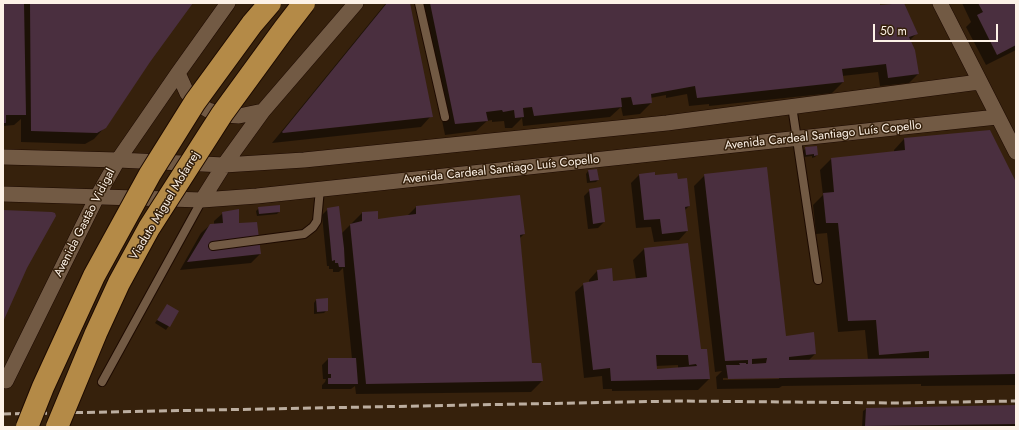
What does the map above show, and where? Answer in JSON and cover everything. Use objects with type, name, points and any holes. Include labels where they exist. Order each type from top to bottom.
[{"type":"highway","points":[[28,427],[43,387],[94,276],[150,174],[195,102],[252,24],[270,3]]},
{"type":"highway","name":"Viaduto Miguel Mofarrej","points":[[57,427],[99,325],[119,283],[149,228],[222,114],[304,3]]},
{"type":"street","name":"Avenida Gastão Vidigal","points":[[6,381],[97,197],[118,160],[228,3]]},
{"type":"street","points":[[202,200],[224,165],[263,111],[356,3]]},
{"type":"street","points":[[940,3],[1016,152]]},
{"type":"street","points":[[178,73],[187,92],[195,102],[208,110],[225,115],[239,116],[263,111]]},
{"type":"street","points":[[3,157],[224,165],[304,160],[667,123],[979,82]]},
{"type":"street","name":"Avenida Cardeal Santiago Luís Copello","points":[[3,194],[202,200],[257,196],[997,117]]},
{"type":"lane","points":[[419,3],[445,117]]},
{"type":"lane","points":[[792,106],[818,280]]},
{"type":"lane","points":[[213,246],[304,234],[313,227],[316,221],[320,189]]},
{"type":"lane","points":[[102,382],[202,200]]},
{"type":"building","points":[[3,3],[24,3],[26,115],[6,115],[6,123],[3,123]]},
{"type":"building","points":[[30,3],[193,3],[150,62],[106,128],[97,133],[31,131]]},
{"type":"building","points":[[387,3],[410,3],[433,117],[283,133],[282,132]]},
{"type":"building","points":[[430,3],[880,3],[880,5],[904,3],[918,34],[909,37],[915,50],[919,74],[888,78],[886,64],[842,69],[844,82],[697,98],[695,86],[651,94],[652,103],[633,105],[631,97],[621,98],[622,107],[534,116],[532,107],[523,108],[524,117],[515,118],[514,110],[503,112],[502,110],[486,112],[488,121],[455,124]]},
{"type":"building","points":[[978,3],[1016,3],[1016,45],[997,55],[977,15],[983,12]]},
{"type":"building","points":[[990,130],[1016,182],[1016,374],[728,379],[726,365],[740,365],[739,363],[748,364],[748,360],[725,361],[704,174],[767,167],[786,336],[814,332],[816,354],[789,357],[789,360],[929,358],[929,351],[879,355],[876,320],[848,321],[838,223],[826,223],[823,193],[834,192],[831,158],[905,150],[904,138]],"holes":[[[767,358],[766,363],[752,364],[752,359]]]},
{"type":"building","points":[[817,146],[818,155],[806,155],[805,147]]},
{"type":"building","points":[[597,169],[599,180],[590,181],[588,170]]},
{"type":"building","points":[[655,172],[655,175],[677,173],[678,179],[687,178],[690,206],[685,207],[688,231],[662,234],[660,219],[644,220],[639,174]]},
{"type":"building","points":[[601,187],[605,222],[593,224],[589,189]]},
{"type":"building","points":[[520,195],[525,234],[520,235],[532,363],[541,363],[543,381],[366,384],[350,224],[362,221],[362,212],[378,211],[378,219],[416,214],[416,206]]},
{"type":"building","points":[[280,205],[280,212],[259,214],[258,207]]},
{"type":"building","points":[[339,206],[345,267],[339,267],[338,263],[335,263],[335,260],[332,261],[327,208]]},
{"type":"building","points":[[239,209],[239,223],[257,222],[261,254],[187,262],[210,224],[223,223],[222,212]]},
{"type":"building","points":[[3,210],[52,212],[55,213],[56,216],[27,268],[3,322]]},
{"type":"building","points":[[688,243],[701,349],[707,349],[710,379],[611,381],[610,368],[593,370],[583,283],[598,280],[597,270],[612,268],[613,281],[647,277],[644,248]],"holes":[[[656,355],[688,355],[689,365],[696,364],[697,366],[657,369]]]},
{"type":"building","points":[[328,298],[328,311],[317,312],[316,299]]},
{"type":"building","points":[[167,304],[179,311],[170,327],[157,320]]},
{"type":"building","points":[[328,358],[356,358],[358,384],[328,384],[328,378],[331,378],[331,374],[328,374]]},
{"type":"building","points":[[1016,405],[1016,424],[865,426],[866,408]]},
{"type":"railway","points":[[3,414],[679,401],[896,403],[1016,401]]}]
